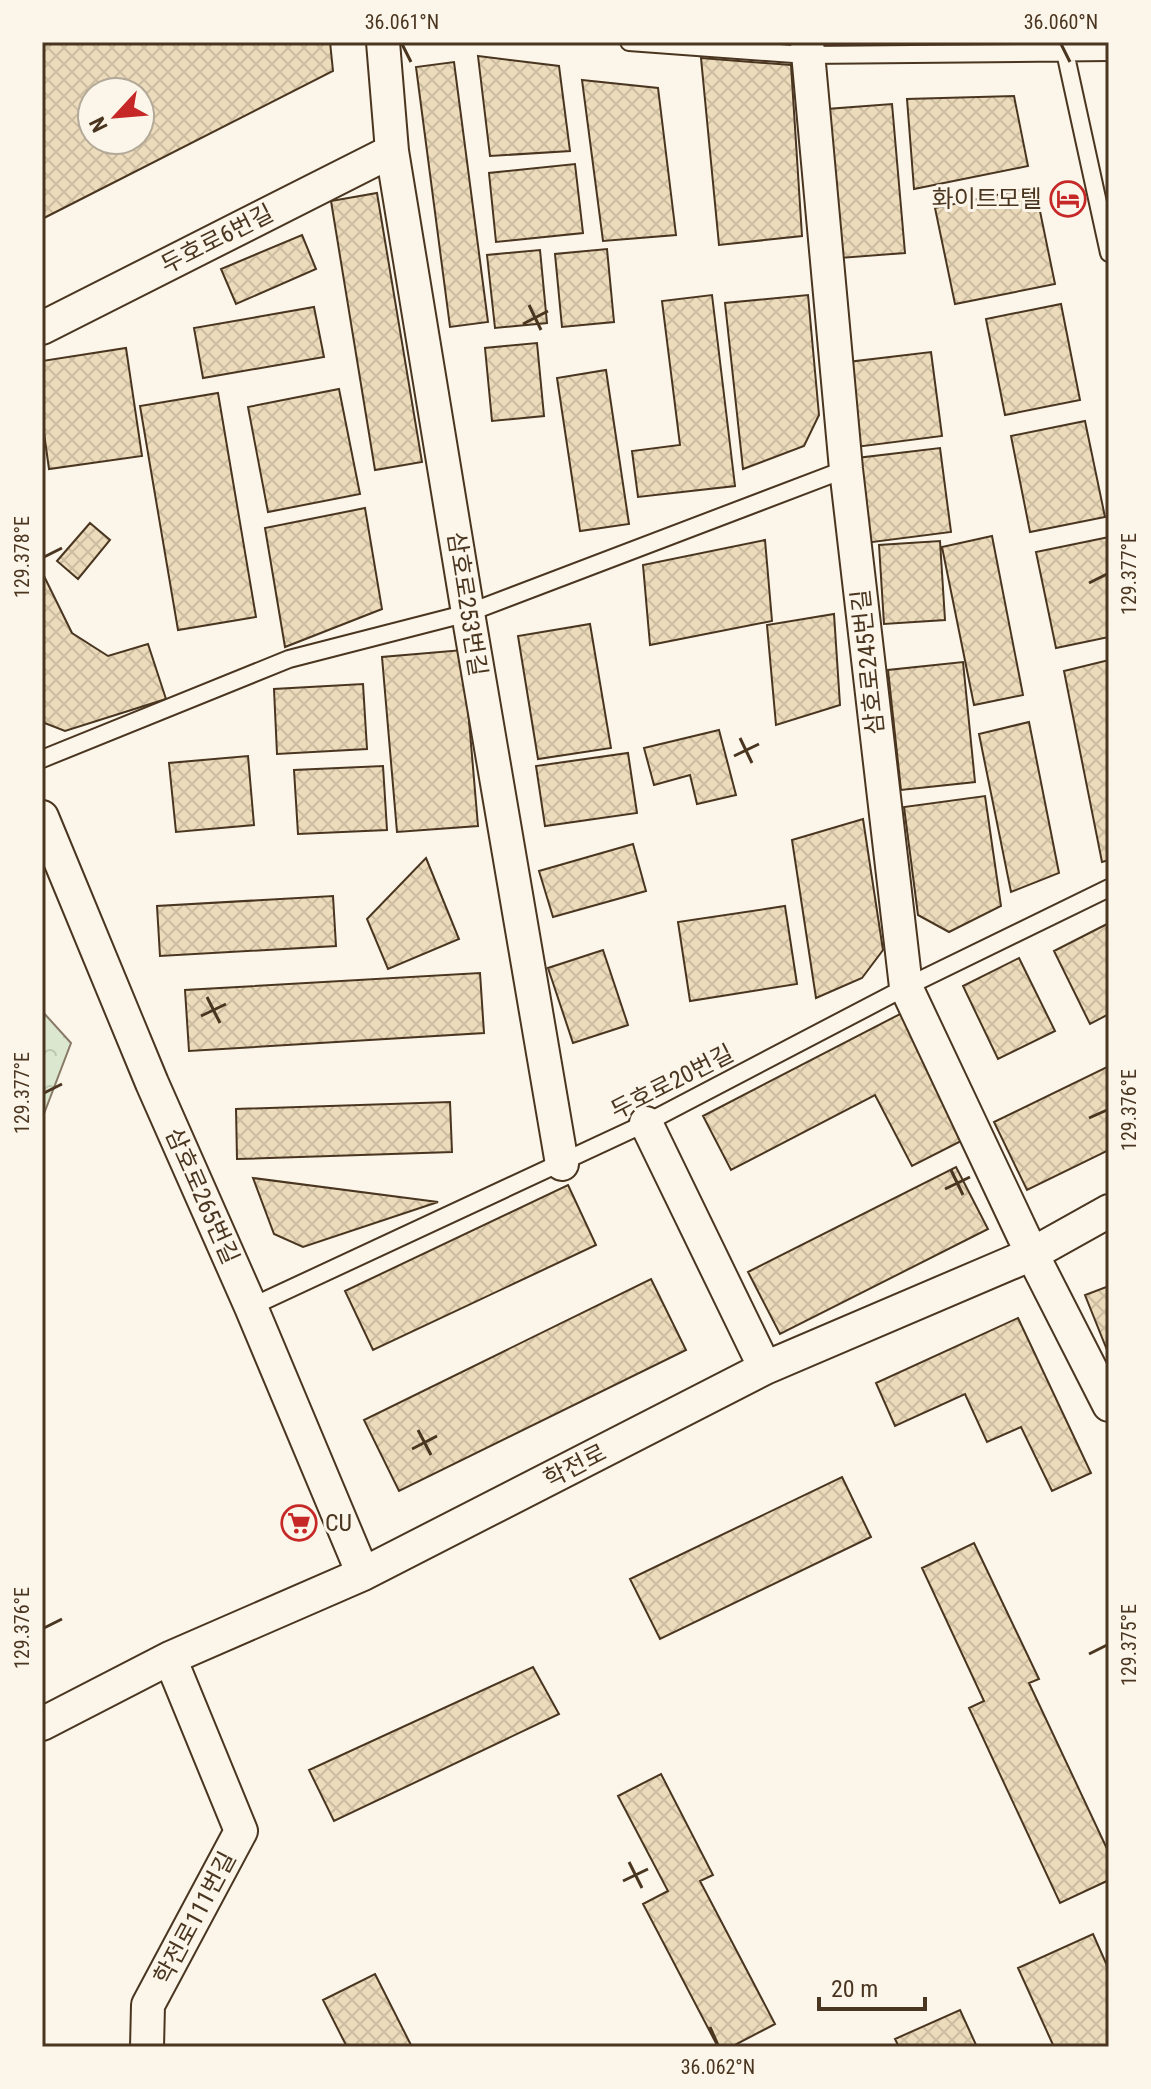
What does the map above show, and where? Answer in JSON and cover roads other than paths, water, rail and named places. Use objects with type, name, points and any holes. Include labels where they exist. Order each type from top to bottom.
[{"type":"street","name":"삼호로253번길","points":[[383,42],[392,151],[562,1164]]},
{"type":"street","name":"삼호로245번길","points":[[807,48],[846,469],[906,987],[1032,1254],[1109,1405]]},
{"type":"street","name":"두호로6번길","points":[[42,328],[392,151]]},
{"type":"street","name":"삼호로265번길","points":[[42,817],[152,1083],[251,1307],[363,1574]]},
{"type":"street","points":[[646,1123],[765,1368]]},
{"type":"street","name":"학전로","points":[[42,1724],[170,1658],[363,1574],[765,1368],[1032,1254],[1109,1211]]},
{"type":"street","name":"학전로111번길","points":[[147,2047],[148,2005],[241,1831],[170,1658]]},
{"type":"lane","points":[[629,42],[1109,52]]},
{"type":"lane","points":[[1065,52],[1109,253]]},
{"type":"lane","points":[[42,759],[289,659],[468,613],[846,469]]},
{"type":"lane","name":"두호로20번길","points":[[251,1307],[646,1123],[906,987],[1109,888]]},
{"type":"place","name":"화이트모텔","points":[[1068,199]]},
{"type":"place","name":"CU","points":[[299,1523]]}]
